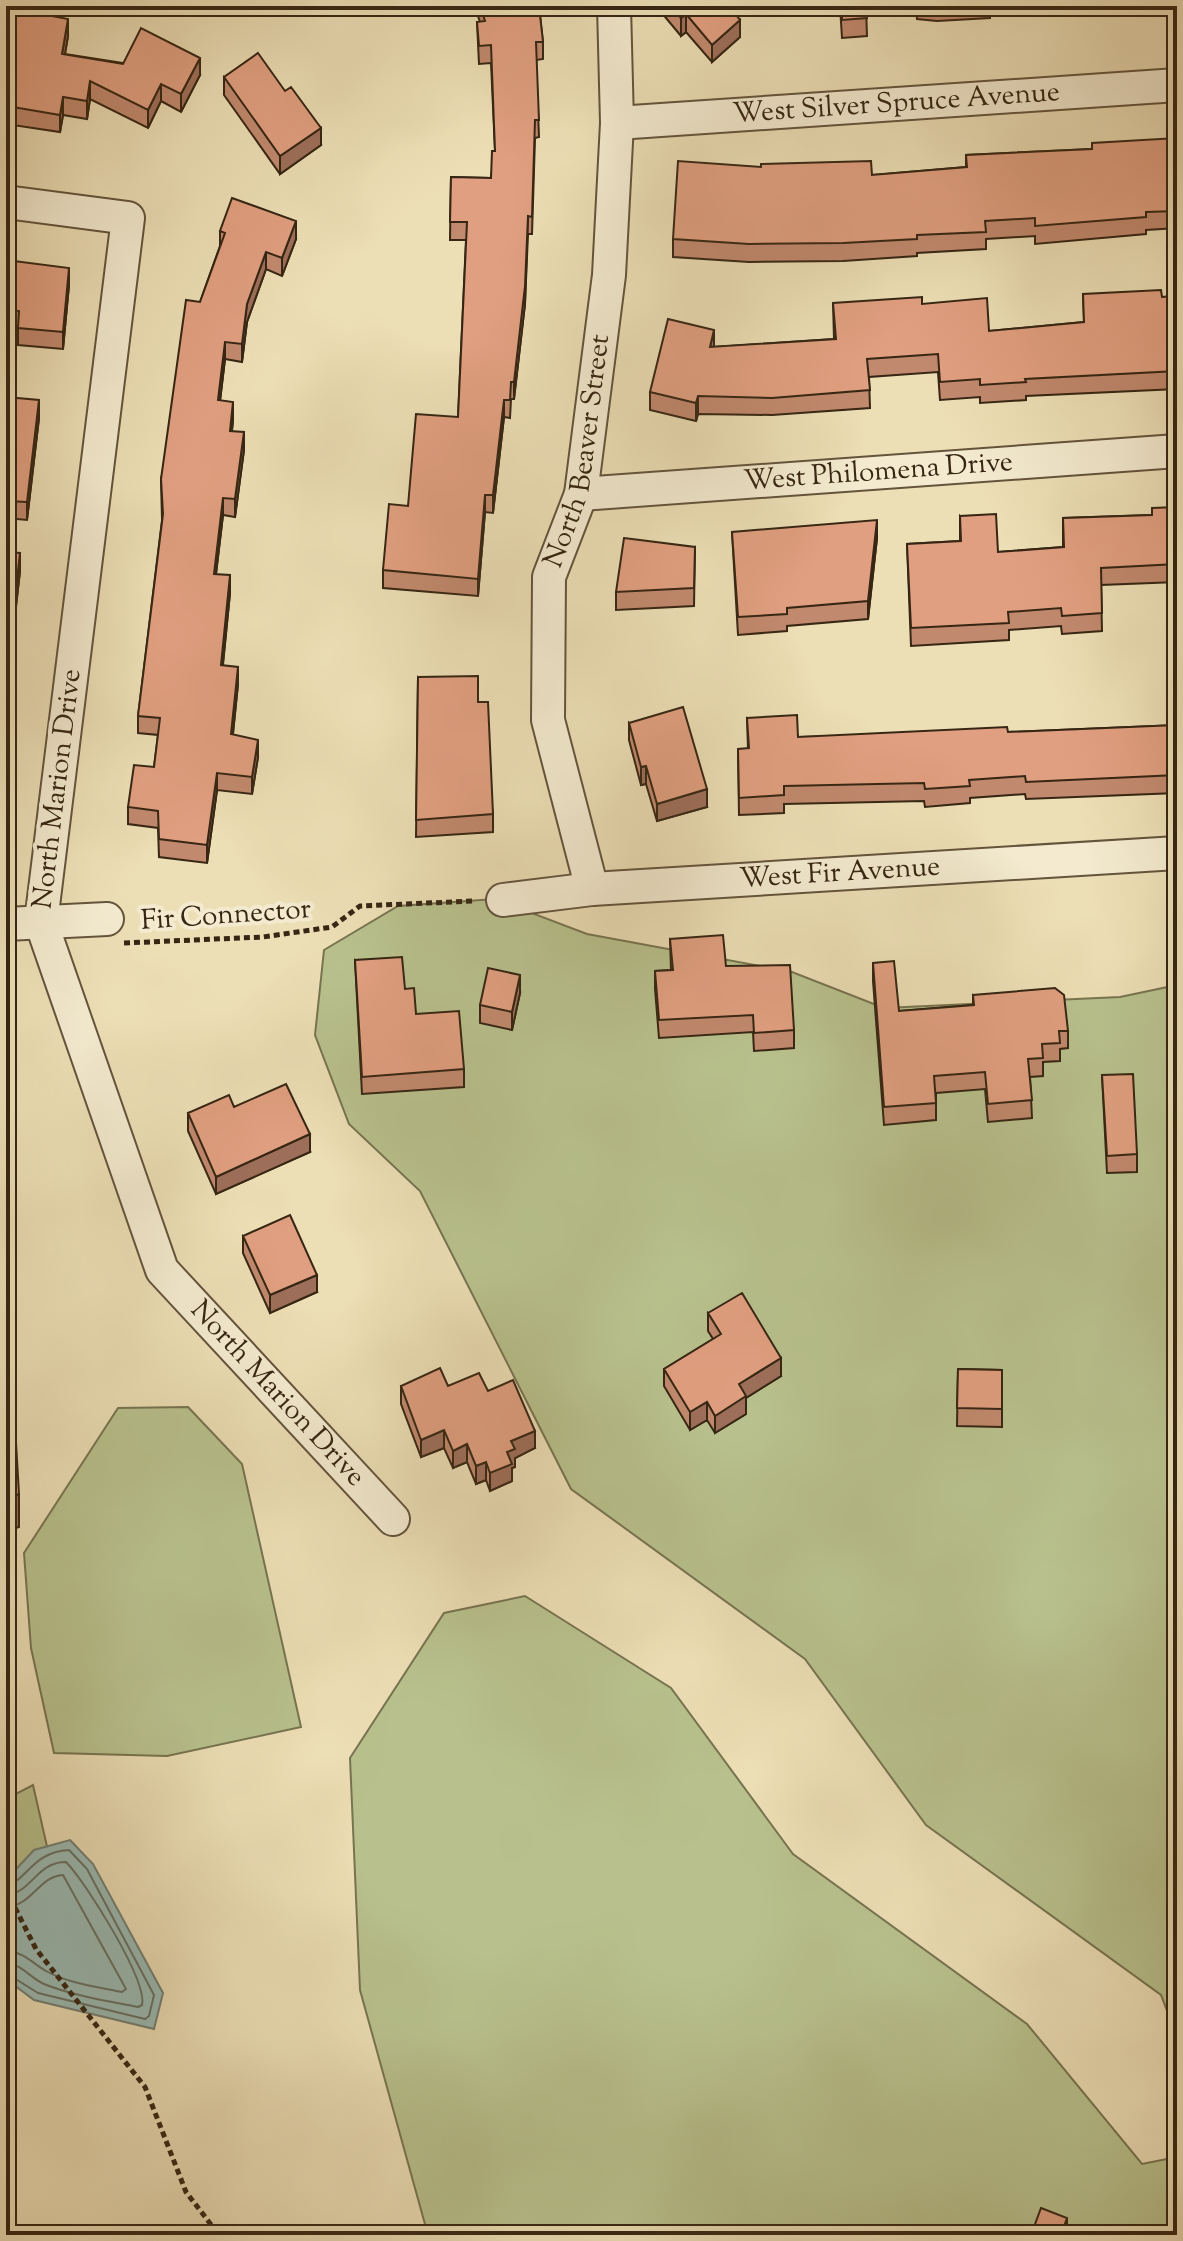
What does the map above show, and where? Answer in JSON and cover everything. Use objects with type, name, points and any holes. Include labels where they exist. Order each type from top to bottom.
[{"type":"street","name":"North Beaver Street","points":[[592,889],[548,720],[549,577],[581,494],[609,275],[617,123],[614,6]]},
{"type":"street","name":"West Silver Spruce Avenue","points":[[617,123],[1177,85]]},
{"type":"street","name":"North Marion Drive","points":[[6,202],[128,218],[41,922],[162,1270],[393,1519]]},
{"type":"street","name":"West Philomena Drive","points":[[581,494],[1177,451]]},
{"type":"street","name":"West Fir Avenue","points":[[503,900],[592,889],[1177,853]]},
{"type":"street","points":[[6,924],[107,919]]},
{"type":"path","name":"Fir Connector","points":[[107,919],[115,944],[263,937],[332,927],[360,906],[503,900]]},
{"type":"path","points":[[6,1890],[36,1949],[145,2087],[160,2134],[186,2192],[219,2235]]},
{"type":"green space","points":[[495,899],[587,934],[792,972],[884,1008],[1120,997],[1177,985],[1177,2037],[1161,1995],[926,1825],[805,1659],[571,1489],[420,1191],[349,1124],[315,1035],[324,950],[398,906]]},
{"type":"green space","points":[[188,1407],[242,1464],[301,1727],[167,1756],[54,1753],[31,1648],[24,1553],[118,1408]]},
{"type":"green space","points":[[525,1596],[671,1688],[793,1854],[1027,2024],[1142,2164],[1177,2157],[1177,2235],[428,2235],[360,1990],[350,1758],[444,1613]]},
{"type":"green space","points":[[33,1785],[63,1917],[6,1915],[6,1799]]},
{"type":"water","points":[[70,1840],[93,1864],[163,1993],[154,2029],[34,2000],[6,1979],[6,1880],[34,1850]]},
{"type":"building","points":[[6,6],[20,6],[20,10],[68,19],[62,54],[123,64],[141,28],[200,58],[181,94],[161,84],[148,110],[90,81],[87,101],[63,97],[60,115],[13,107],[6,110]]},
{"type":"building","points":[[480,6],[539,6],[543,42],[536,42],[539,120],[535,120],[532,217],[528,216],[525,286],[514,382],[511,382],[510,400],[504,400],[493,495],[485,495],[478,579],[383,570],[389,504],[408,506],[416,414],[458,417],[467,222],[450,222],[451,177],[491,178],[492,151],[495,151],[491,45],[479,46],[477,22],[485,21]]},
{"type":"building","points":[[671,6],[729,6],[740,20],[712,45],[686,14],[681,18]]},
{"type":"building","points":[[842,6],[866,6],[867,18],[842,20]]},
{"type":"building","points":[[258,53],[285,91],[291,87],[321,128],[280,156],[224,77]]},
{"type":"building","points":[[1177,138],[1177,211],[1146,212],[1146,217],[1035,226],[1035,218],[985,221],[986,232],[917,235],[917,239],[749,244],[673,239],[678,161],[761,167],[761,164],[871,161],[872,175],[967,167],[966,155],[1092,149],[1092,143]]},
{"type":"building","points":[[232,198],[296,221],[282,258],[266,252],[247,304],[242,344],[225,342],[218,400],[233,402],[230,431],[244,432],[235,499],[223,498],[214,574],[230,575],[221,665],[238,667],[231,734],[258,740],[252,777],[217,773],[207,845],[159,839],[158,811],[128,807],[134,765],[154,767],[160,718],[138,716],[163,514],[161,479],[186,300],[200,302],[225,233],[220,231]]},
{"type":"building","points":[[6,260],[69,268],[63,332],[18,328],[19,311],[6,309]]},
{"type":"building","points":[[1161,290],[1162,297],[1177,296],[1177,371],[1025,379],[1026,382],[980,385],[980,379],[940,382],[938,354],[867,359],[870,390],[772,398],[698,396],[696,403],[650,392],[668,319],[714,330],[710,347],[836,339],[833,303],[922,297],[922,304],[987,298],[989,331],[1084,322],[1083,294]]},
{"type":"building","points":[[6,397],[39,400],[27,502],[6,501]]},
{"type":"building","points":[[1177,507],[1177,564],[1101,568],[1102,613],[1062,616],[1061,608],[1008,612],[1009,623],[911,628],[907,544],[961,541],[960,516],[996,514],[998,552],[1064,547],[1063,518],[1152,515],[1152,508]]},
{"type":"building","points":[[877,520],[868,601],[787,608],[787,614],[738,617],[732,532]]},
{"type":"building","points":[[624,538],[695,547],[694,588],[616,592]]},
{"type":"building","points":[[6,552],[20,553],[13,615],[9,615],[6,679]]},
{"type":"building","points":[[478,676],[478,702],[488,702],[493,814],[416,820],[418,677]]},
{"type":"building","points":[[683,707],[707,789],[657,804],[646,766],[641,767],[629,723]]},
{"type":"building","points":[[797,715],[798,737],[1007,727],[1008,732],[1177,725],[1177,775],[1026,782],[1025,776],[969,780],[970,786],[925,789],[924,783],[784,786],[784,795],[739,798],[738,749],[749,748],[747,718]]},
{"type":"building","points":[[723,935],[726,966],[790,965],[794,1030],[754,1033],[753,1015],[659,1020],[655,971],[673,970],[670,939]]},
{"type":"building","points":[[402,957],[405,989],[414,988],[416,1014],[459,1011],[464,1069],[362,1077],[355,960]]},
{"type":"building","points":[[894,961],[899,1011],[974,1005],[973,995],[1055,988],[1064,995],[1068,1031],[1059,1031],[1060,1043],[1042,1044],[1043,1058],[1028,1059],[1032,1100],[988,1104],[985,1072],[934,1076],[936,1103],[884,1107],[873,963]]},
{"type":"building","points":[[488,968],[520,975],[512,1012],[480,1005]]},
{"type":"building","points":[[1133,1074],[1137,1154],[1107,1156],[1102,1075]]},
{"type":"building","points":[[286,1084],[310,1134],[216,1177],[188,1113],[229,1095],[234,1107]]},
{"type":"building","points":[[290,1215],[317,1275],[270,1295],[243,1236]]},
{"type":"building","points":[[742,1293],[781,1358],[739,1384],[746,1396],[715,1416],[707,1402],[690,1412],[664,1369],[721,1334],[708,1313]]},
{"type":"building","points":[[440,1368],[448,1386],[479,1373],[488,1391],[513,1380],[535,1431],[511,1441],[515,1449],[507,1452],[512,1464],[490,1473],[486,1462],[476,1466],[467,1444],[453,1451],[444,1430],[421,1440],[401,1386]]},
{"type":"building","points":[[958,1369],[1002,1370],[1002,1409],[957,1408]]},
{"type":"building","points":[[15,1425],[19,1494],[6,1498],[6,1426]]},
{"type":"building","points":[[1041,2208],[1067,2218],[1061,2235],[1031,2235]]}]
